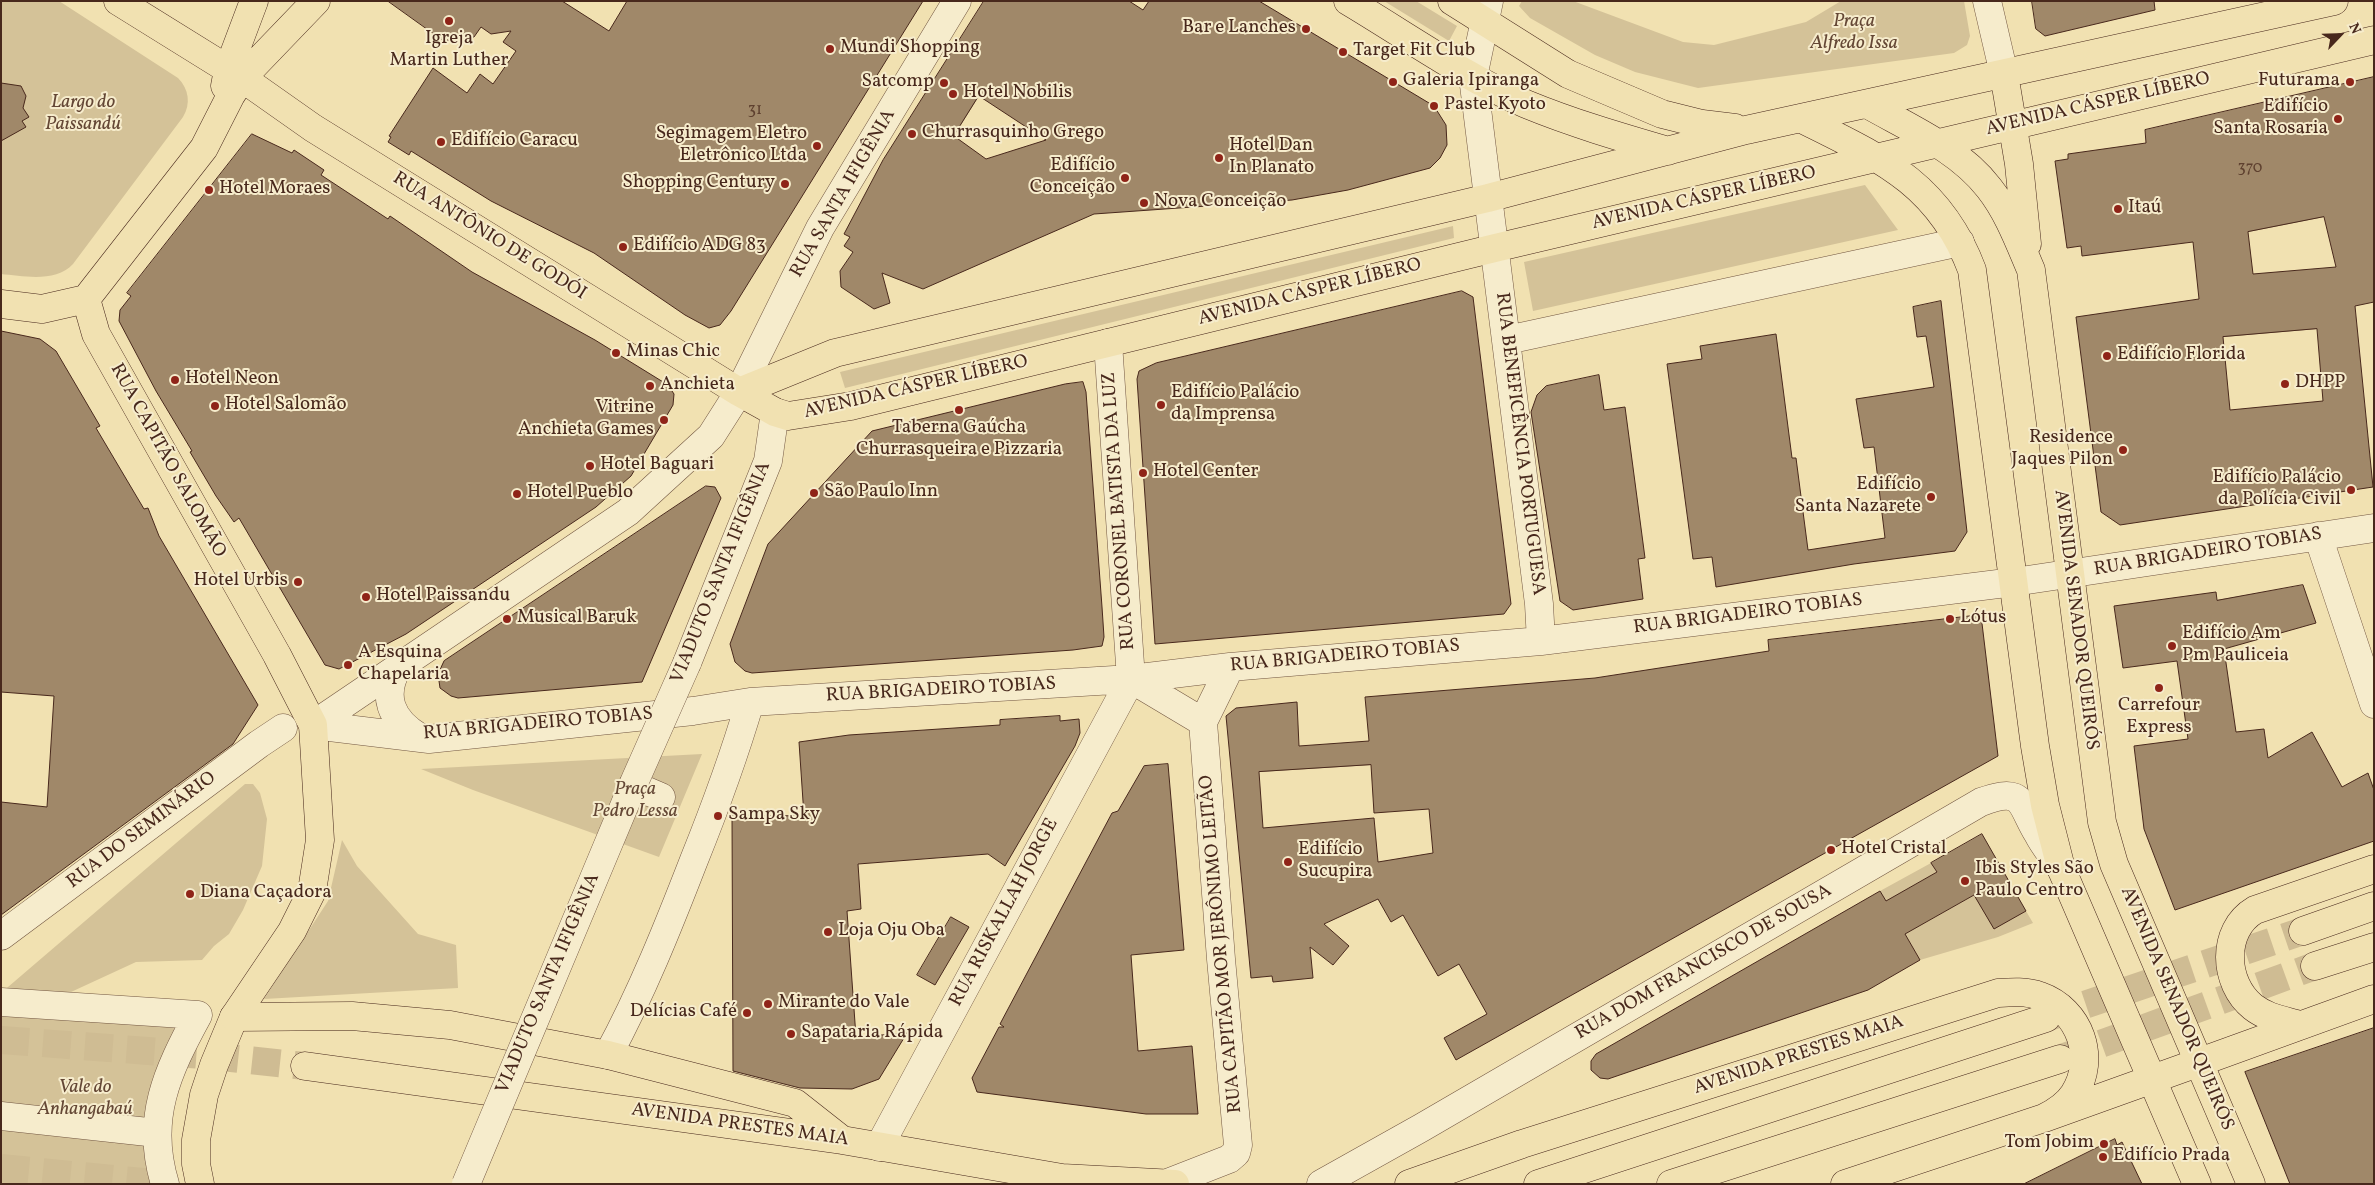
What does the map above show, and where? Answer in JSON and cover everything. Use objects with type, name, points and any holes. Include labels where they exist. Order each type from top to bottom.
[{"type":"main road","points":[[118,1],[235,74]]},
{"type":"main road","points":[[1,304],[42,309],[86,299],[204,148],[223,110],[235,74],[254,1]]},
{"type":"main road","points":[[235,74],[316,1]]},
{"type":"main road","points":[[1348,1],[1473,76],[1526,104],[1620,137],[1669,151]]},
{"type":"main road","points":[[1452,1],[1487,11],[1568,74],[1662,114],[1702,124],[1746,130]]},
{"type":"main road","points":[[739,392],[835,353],[1488,198],[1746,130],[2334,1]]},
{"type":"main road","name":"AVENIDA CÁSPER LÍBERO","points":[[739,392],[775,412],[788,416],[851,406],[1495,248],[2374,40]]},
{"type":"main road","name":"RUA ANTÔNIO DE GODÓI","points":[[235,74],[322,134],[739,392]]},
{"type":"main road","points":[[2004,74],[2013,126],[2031,270]]},
{"type":"main road","name":"AVENIDA SENADOR QUEIRÓS","points":[[1867,104],[1965,162],[1990,188],[2001,205],[2031,270],[2068,575],[2102,822],[2114,864],[2251,1184]]},
{"type":"main road","points":[[1800,118],[1878,157],[1920,188],[1960,242],[1972,270],[2035,746],[2045,804],[2061,868],[2197,1184]]},
{"type":"main road","name":"RUA CAPITÃO SALOMÃO","points":[[86,299],[96,334],[277,655],[312,725]]},
{"type":"main road","points":[[200,1184],[196,1164],[196,1140],[204,1095],[214,1066],[234,1017],[292,931],[312,891],[320,840],[312,725]]},
{"type":"main road","points":[[2300,1025],[2268,1016],[2251,1005],[2238,989],[2230,960],[2230,950],[2236,930],[2247,915],[2255,910],[2374,869]]},
{"type":"main road","points":[[2303,931],[2374,906]]},
{"type":"main road","points":[[2315,966],[2374,947]]},
{"type":"main road","name":"AVENIDA PRESTES MAIA","points":[[1410,1184],[1522,1144],[1998,993],[2026,992],[2050,1000],[2069,1015],[2081,1036],[2085,1061],[2079,1085],[2065,1105],[2044,1118]]},
{"type":"main road","name":"AVENIDA PRESTES MAIA","points":[[1844,1184],[2044,1118],[2374,999]]},
{"type":"main road","points":[[234,1017],[352,1016],[401,1020],[450,1026],[608,1055],[795,1103],[842,1140]]},
{"type":"main road","points":[[1538,1184],[2046,1018]]},
{"type":"main road","points":[[1671,1184],[2060,1059]]},
{"type":"main road","name":"AVENIDA PRESTES MAIA","points":[[305,1066],[842,1140],[1062,1178],[1172,1183]]},
{"type":"street","name":"RUA SANTA IFIGÊNIA","points":[[739,392],[820,228],[957,1]]},
{"type":"street","points":[[1987,1],[2004,74]]},
{"type":"street","name":"RUA BENEFICÊNCIA PORTUGUESA","points":[[1487,11],[1473,76],[1540,604],[1541,640]]},
{"type":"street","points":[[1507,340],[1960,242]]},
{"type":"street","name":"RUA CORONEL BATISTA DA LUZ","points":[[1108,343],[1131,679]]},
{"type":"street","points":[[312,725],[628,512],[711,436],[739,392]]},
{"type":"street","name":"VIADUTO SANTA IFIGÊNIA","points":[[466,1184],[633,785],[687,663],[768,461],[775,412]]},
{"type":"street","name":"RUA BRIGADEIRO TOBIAS","points":[[312,725],[429,739],[693,711],[750,702],[1131,679],[1230,667],[1541,640],[2068,575],[2374,528]]},
{"type":"street","points":[[2318,536],[2374,704]]},
{"type":"street","points":[[398,667],[388,689],[390,698],[400,722],[418,737]]},
{"type":"street","points":[[1131,679],[1203,722],[1230,667]]},
{"type":"street","name":"RUA RISKALLAH JORGE","points":[[879,1147],[1131,679]]},
{"type":"street","points":[[608,1055],[634,1006],[663,941],[719,796],[750,702]]},
{"type":"street","name":"RUA CAPITÃO MOR JERÔNIMO LEITÃO","points":[[1172,1183],[1230,1159],[1236,1152],[1238,1145],[1221,958],[1203,722]]},
{"type":"street","name":"RUA DO SEMINÁRIO","points":[[1,936],[283,728]]},
{"type":"street","points":[[633,785],[661,797]]},
{"type":"street","name":"RUA DOM FRANCISCO DE SOUSA","points":[[1321,1184],[1421,1128],[1981,802],[1998,795],[2011,795],[2020,800],[2037,834],[2061,868]]},
{"type":"street","points":[[1,1002],[198,1015],[185,1039],[158,1109],[157,1133],[160,1168],[165,1184]]},
{"type":"street","points":[[1,1116],[157,1133]]},
{"type":"green space","name":"Largo do Paissandú","points":[[1,1],[59,1],[178,78],[185,87],[188,97],[186,112],[183,117],[73,264],[58,274],[49,276],[29,277],[1,274]]},
{"type":"green space","points":[[1384,1],[1416,1],[1457,26],[1449,41]]},
{"type":"green space","name":"Praça Alfredo Issa","points":[[1522,1],[1573,1],[1683,42],[1714,45],[1806,22],[1841,1],[1964,1],[1970,36],[1967,45],[1954,53],[1698,88],[1635,72],[1595,55],[1530,18],[1519,6]]},
{"type":"green space","points":[[1865,185],[1898,230],[1533,311],[1524,262]]},
{"type":"green space","points":[[1453,226],[1454,238],[845,388],[840,372]]},
{"type":"green space","name":"Praça Pedro Lessa","points":[[702,754],[659,857],[473,790],[421,769]]},
{"type":"green space","name":"Vale do Anhangabaú","points":[[245,784],[253,784],[260,793],[267,819],[262,866],[243,910],[229,934],[214,946],[202,960],[136,962],[19,1016],[204,1018],[181,1079],[172,1119],[170,1140],[171,1184],[1,1184],[1,993]]},
{"type":"green space","points":[[342,840],[357,866],[418,934],[456,945],[458,988],[264,999],[328,901]]},
{"type":"green space","points":[[1931,863],[1937,872],[1905,890],[1923,924],[1974,895],[2026,911],[2033,923],[1998,937],[1920,960],[1880,891]]},
{"type":"building","points":[[388,1],[562,1],[609,31],[627,1],[923,1],[731,311],[720,325],[709,328],[685,315],[594,253],[491,201],[411,151],[409,155],[388,142],[391,137],[389,136],[433,68],[467,93],[480,74],[493,84],[516,51],[503,42],[511,31],[491,34],[481,27],[474,37],[444,41]]},
{"type":"building","points":[[984,1],[1129,1],[1143,10],[1149,1],[1259,1],[1434,106],[1446,125],[1447,145],[1440,158],[1430,168],[1348,190],[1292,200],[1094,214],[923,289],[882,273],[890,303],[874,309],[841,287],[840,271],[853,252],[844,246],[850,237],[844,234],[883,160]],"holes":[[[979,96],[1046,140],[986,159],[954,136]]]},
{"type":"building","points":[[2032,1],[2154,1],[2155,10],[2045,36],[2036,29]]},
{"type":"building","points":[[2374,77],[2374,302],[2355,306],[2373,487],[2120,525],[2101,512],[2076,317],[2199,299],[2193,242],[2082,256],[2081,246],[2067,248],[2055,161],[2068,159],[2068,154],[2146,143],[2145,130]],"holes":[[[2324,217],[2336,267],[2253,274],[2248,232]],[[2317,329],[2323,401],[2230,410],[2223,337]]]},
{"type":"building","points":[[1,83],[21,86],[26,96],[23,108],[29,117],[22,121],[26,127],[1,141]]},
{"type":"building","points":[[252,134],[292,153],[294,150],[324,170],[321,175],[388,219],[390,216],[472,272],[595,340],[668,385],[674,394],[673,405],[631,476],[596,507],[406,634],[339,669],[325,665],[239,518],[234,522],[216,496],[156,391],[119,321],[120,310],[131,296],[127,293]]},
{"type":"building","points":[[1462,291],[1473,297],[1511,604],[1504,614],[1155,644],[1137,379],[1139,371],[1156,363]]},
{"type":"building","points":[[1941,301],[1967,532],[1955,551],[1854,564],[1716,587],[1712,557],[1693,559],[1667,364],[1702,359],[1700,346],[1776,334],[1792,458],[1796,458],[1808,550],[1885,538],[1874,447],[1864,448],[1856,399],[1934,387],[1926,336],[1917,337],[1913,307]]},
{"type":"building","points":[[1,331],[40,339],[56,351],[100,426],[96,428],[144,509],[148,508],[159,536],[258,705],[233,744],[1,915],[1,802],[47,807],[54,696],[1,692]]},
{"type":"building","points":[[1599,375],[1604,410],[1625,407],[1645,558],[1638,559],[1643,599],[1573,610],[1560,601],[1531,412],[1537,395],[1546,386]]},
{"type":"building","points":[[1083,382],[1086,392],[1102,607],[1104,637],[1102,646],[1073,650],[752,673],[745,671],[735,662],[730,644],[768,544],[872,431],[1065,384]]},
{"type":"building","points":[[706,486],[715,487],[721,498],[642,682],[458,698],[451,696],[440,688],[438,674],[444,661]]},
{"type":"building","points":[[2303,585],[2316,623],[2224,649],[2236,732],[2264,729],[2268,758],[2312,732],[2342,787],[2368,773],[2374,790],[2374,841],[2175,910],[2144,829],[2134,746],[2188,739],[2177,661],[2123,668],[2114,606],[2216,592],[2217,600]]},
{"type":"building","points":[[1981,615],[1998,756],[1456,1060],[1444,1038],[1487,1014],[1459,964],[1438,976],[1403,915],[1391,922],[1378,899],[1324,924],[1349,946],[1333,965],[1310,947],[1313,978],[1273,982],[1272,976],[1251,978],[1226,716],[1236,708],[1297,702],[1299,746],[1369,741],[1365,697],[1595,678],[1769,651],[1768,640]],"holes":[[[1371,765],[1374,813],[1429,809],[1433,853],[1378,862],[1374,818],[1263,828],[1259,772]]]},
{"type":"building","points":[[1060,716],[1060,721],[1079,719],[1080,733],[1075,746],[1005,866],[988,854],[858,864],[861,909],[847,911],[856,1037],[907,1033],[879,1079],[852,1089],[800,1088],[733,1071],[732,815],[804,816],[799,742],[849,735],[1000,725],[1000,720]]},
{"type":"building","points":[[1168,764],[1184,950],[1131,955],[1138,1051],[1192,1046],[1198,1114],[1146,1114],[977,1092],[972,1078],[999,1027],[1004,1027],[1000,1024],[1112,813],[1118,811],[1144,766]]},
{"type":"building","points":[[1982,834],[2026,911],[1994,929],[1974,895],[1905,934],[1920,960],[1868,990],[1608,1079],[1600,1078],[1591,1070],[1591,1061],[1596,1054],[1880,891],[1886,901],[1937,872],[1931,863]]},
{"type":"building","points":[[951,917],[969,927],[935,985],[917,975]]},
{"type":"building","points":[[2374,1028],[2374,1184],[2290,1184],[2245,1072]]},
{"type":"building","name":"Edifício Prada","points":[[2115,1139],[2117,1145],[2122,1142],[2142,1184],[2024,1184]]},
{"type":"tunnel","points":[[2046,1018],[2303,931]]},
{"type":"tunnel","points":[[2062,1058],[2315,966]]},
{"type":"tunnel","points":[[1,1040],[202,1055],[305,1066]]},
{"type":"tunnel","points":[[1,1168],[164,1184]]},
{"type":"place","name":"Igreja Martin Luther","points":[[449,21]]},
{"type":"place","name":"Bar e Lanches","points":[[1306,29]]},
{"type":"place","name":"Mundi Shopping","points":[[830,49]]},
{"type":"place","name":"Target Fit Club","points":[[1343,52]]},
{"type":"place","name":"Galeria Ipiranga","points":[[1393,82]]},
{"type":"place","name":"Futurama","points":[[2350,82]]},
{"type":"place","name":"Satcomp","points":[[944,83]]},
{"type":"place","name":"Hotel Nobilis","points":[[953,94]]},
{"type":"place","name":"Pastel Kyoto","points":[[1434,106]]},
{"type":"place","name":"Edifício Santa Rosaria","points":[[2338,119]]},
{"type":"place","name":"Churrasquinho Grego","points":[[912,134]]},
{"type":"place","name":"Edifício Caracu","points":[[441,142]]},
{"type":"place","name":"Segimagem Eletro Eletrônico Ltda","points":[[817,146]]},
{"type":"place","name":"Hotel Dan In Planato","points":[[1219,158]]},
{"type":"place","name":"Edifício Conceição","points":[[1125,178]]},
{"type":"place","name":"Shopping Century","points":[[785,184]]},
{"type":"place","name":"Hotel Moraes","points":[[209,190]]},
{"type":"place","name":"Nova Conceição","points":[[1144,203]]},
{"type":"place","name":"Itaú","points":[[2118,209]]},
{"type":"place","name":"Edifício ADG 83","points":[[623,247]]},
{"type":"place","name":"Minas Chic","points":[[616,353]]},
{"type":"place","name":"Edifício Florida","points":[[2107,356]]},
{"type":"place","name":"Hotel Neon","points":[[175,380]]},
{"type":"place","name":"DHPP","points":[[2285,384]]},
{"type":"place","name":"Anchieta","points":[[650,386]]},
{"type":"place","name":"Edifício Palácio da Imprensa","points":[[1161,405]]},
{"type":"place","name":"Hotel Salomão","points":[[215,406]]},
{"type":"place","name":"Taberna Gaúcha Churrasqueira e Pizzaria","points":[[959,410]]},
{"type":"place","name":"Vitrine Anchieta Games","points":[[664,420]]},
{"type":"place","name":"Residence Jaques Pilon","points":[[2123,450]]},
{"type":"place","name":"Hotel Baguari","points":[[590,466]]},
{"type":"place","name":"Hotel Center","points":[[1143,473]]},
{"type":"place","name":"Edifício Palácio da Polícia Civil","points":[[2351,490]]},
{"type":"place","name":"São Paulo Inn","points":[[814,493]]},
{"type":"place","name":"Hotel Pueblo","points":[[517,494]]},
{"type":"place","name":"Edifício Santa Nazarete","points":[[1931,497]]},
{"type":"place","name":"Hotel Urbis","points":[[298,582]]},
{"type":"place","name":"Hotel Paissandu","points":[[366,597]]},
{"type":"place","name":"Musical Baruk","points":[[507,619]]},
{"type":"place","name":"Lótus","points":[[1950,619]]},
{"type":"place","name":"Edifício Am Pm Pauliceia","points":[[2172,646]]},
{"type":"place","name":"A Esquina Chapelaria","points":[[348,665]]},
{"type":"place","name":"Carrefour Express","points":[[2159,688]]},
{"type":"place","name":"Sampa Sky","points":[[718,816]]},
{"type":"place","name":"Hotel Cristal","points":[[1831,850]]},
{"type":"place","name":"Edifício Sucupira","points":[[1288,862]]},
{"type":"place","name":"Ibis Styles São Paulo Centro","points":[[1965,881]]},
{"type":"place","name":"Diana Caçadora","points":[[190,894]]},
{"type":"place","name":"Loja Oju Oba","points":[[828,932]]},
{"type":"place","name":"Mirante do Vale","points":[[768,1004]]},
{"type":"place","name":"Delícias Café","points":[[747,1013]]},
{"type":"place","name":"Sapataria Rápida","points":[[791,1034]]},
{"type":"place","name":"Tom Jobim","points":[[2104,1144]]},
{"type":"place","name":"Edifício Prada","points":[[2103,1157]]}]
